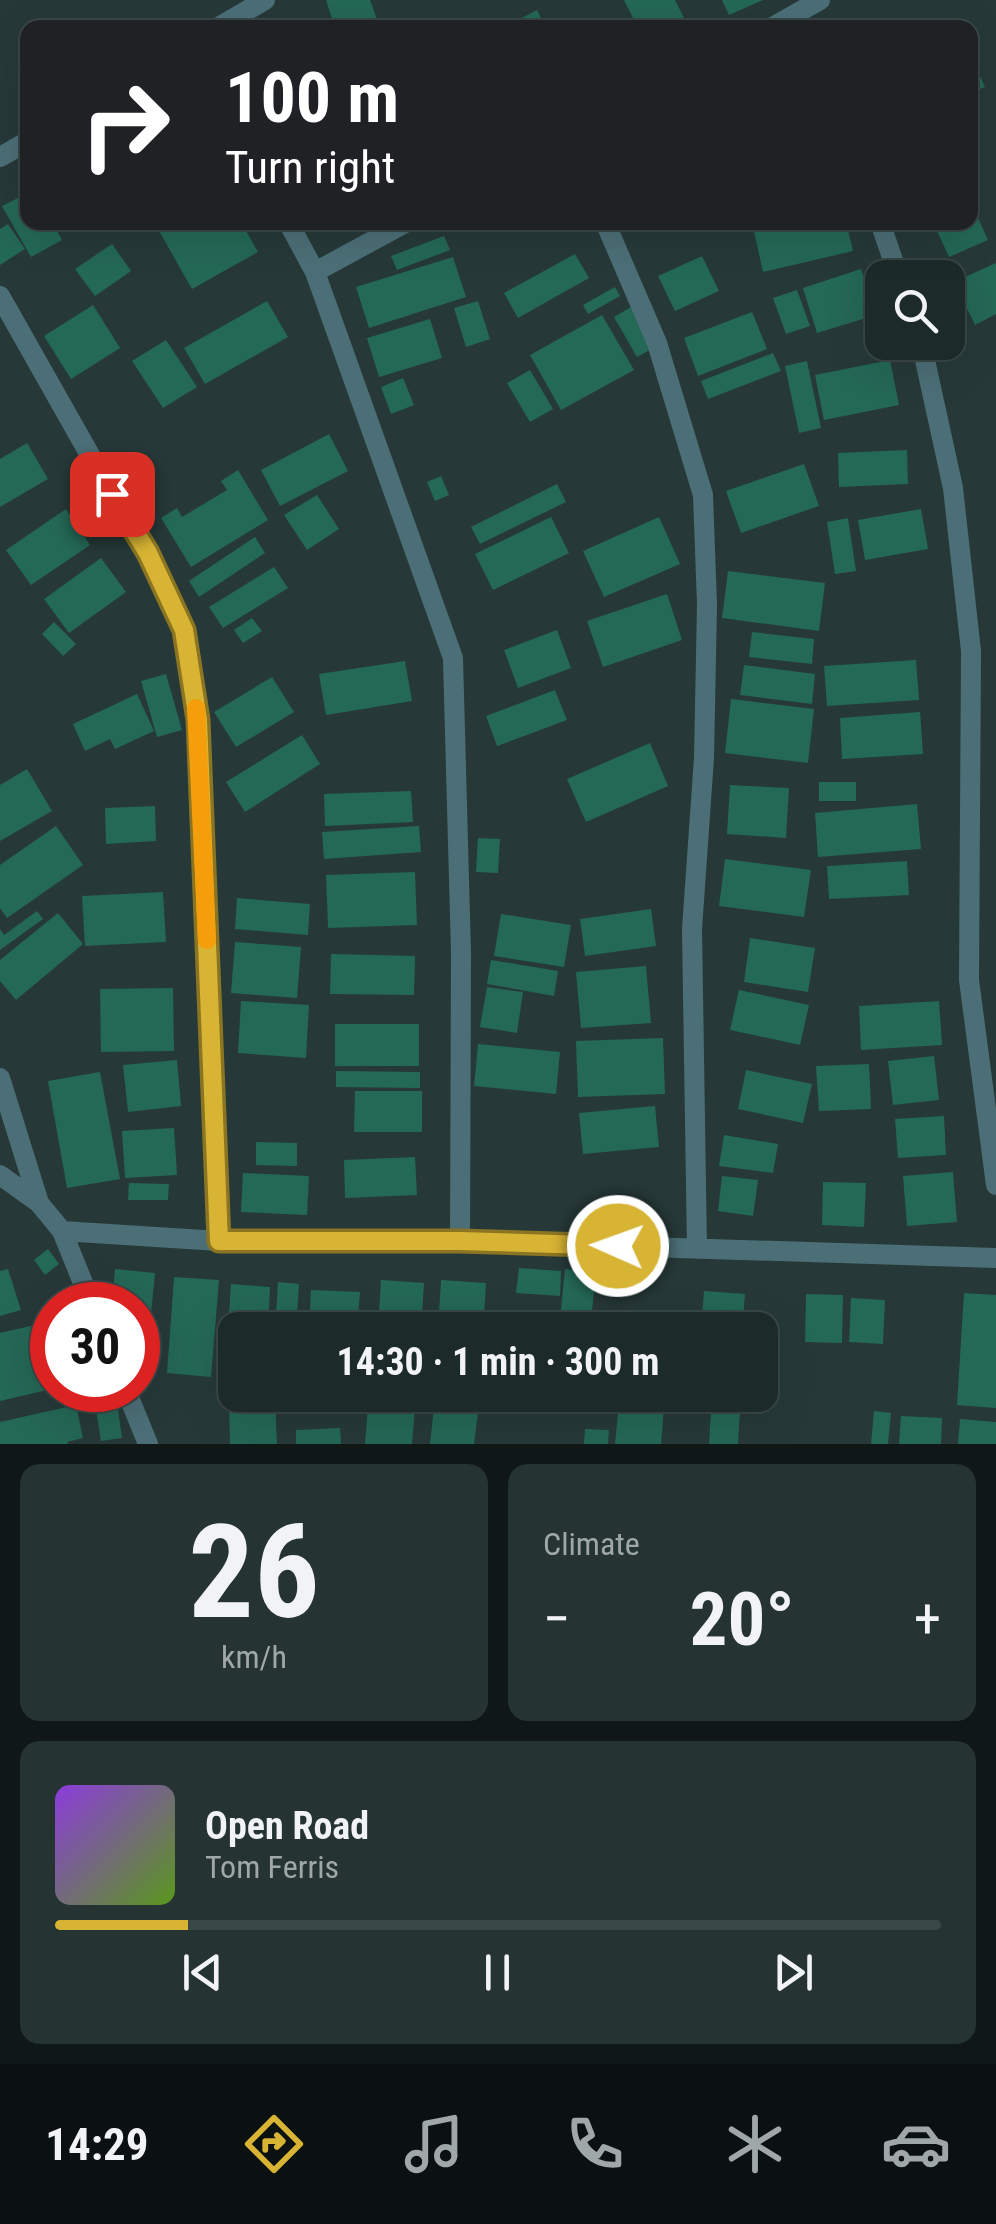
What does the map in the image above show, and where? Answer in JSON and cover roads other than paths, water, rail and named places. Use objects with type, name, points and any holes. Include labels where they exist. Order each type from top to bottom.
[{"type":"street","points":[[231,20],[265,0]]},
{"type":"street","points":[[292,230],[315,272],[454,658],[461,953],[460,1241]]},
{"type":"street","points":[[315,272],[392,230]]},
{"type":"street","points":[[608,230],[657,343],[703,495],[707,604],[704,758],[692,929],[697,1249]]},
{"type":"street","points":[[883,230],[893,260]]},
{"type":"street","points":[[0,296],[148,553],[184,630],[198,720],[219,1241]]},
{"type":"street","points":[[924,360],[953,488],[971,651],[969,980],[996,1185]]},
{"type":"street","points":[[0,1078],[38,1202]]},
{"type":"street","points":[[0,1175],[38,1202],[62,1231],[83,1282]]},
{"type":"street","points":[[62,1231],[219,1241],[460,1241],[996,1258]]},
{"type":"street","points":[[135,1412],[148,1444]]}]
